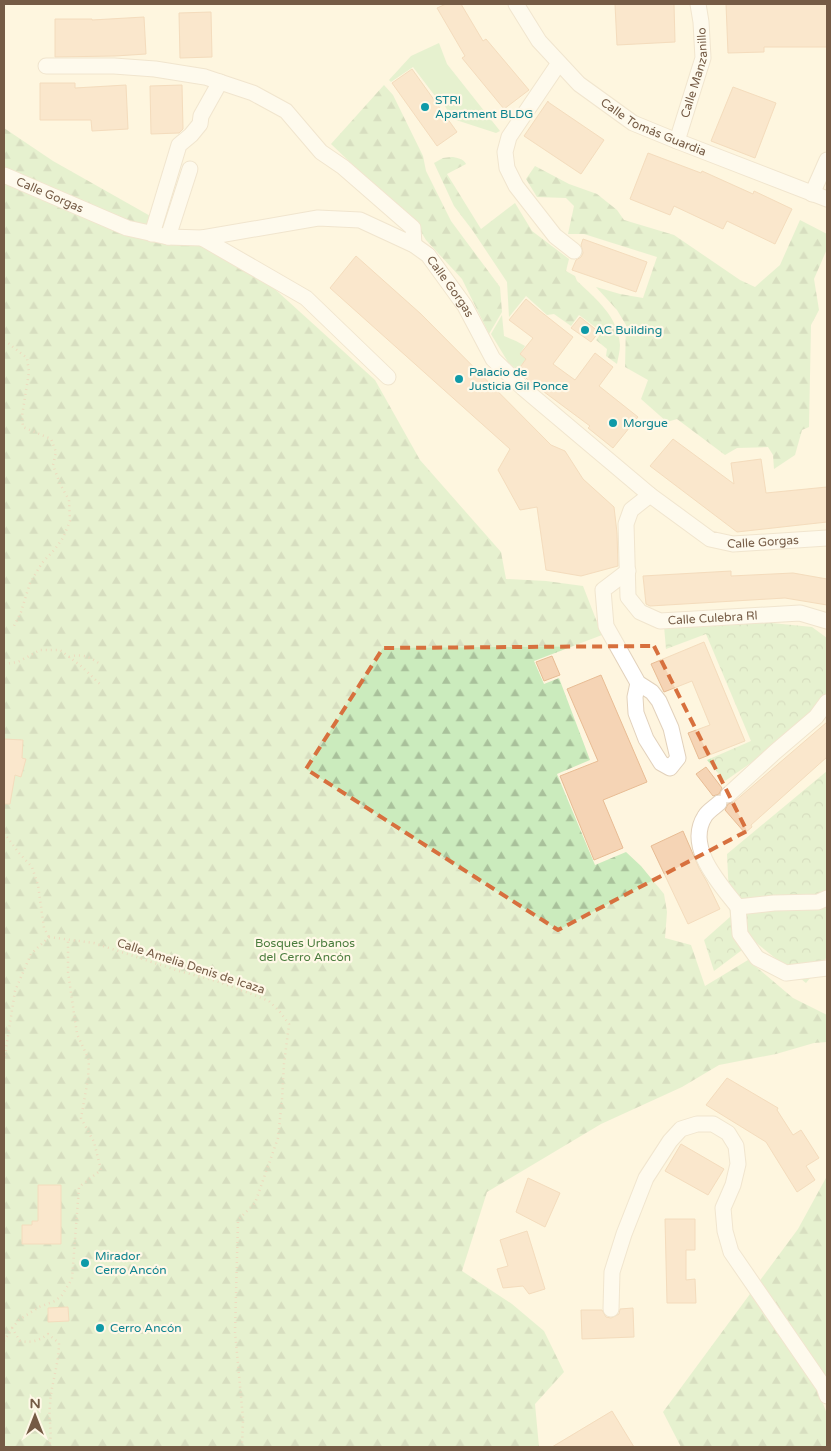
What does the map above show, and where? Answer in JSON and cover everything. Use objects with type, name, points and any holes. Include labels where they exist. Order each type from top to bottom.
[{"type":"street","name":"Calle Tomás Guardia","points":[[516,4],[539,41],[578,84],[633,123],[827,199]]},
{"type":"street","name":"Calle Manzanillo","points":[[677,141],[703,58],[698,4]]},
{"type":"street","points":[[559,64],[510,137],[505,152],[507,168],[516,186],[555,236],[574,251]]},
{"type":"street","points":[[46,66],[114,66],[156,69],[205,77],[253,93],[286,111],[321,152],[343,167],[413,228],[414,244]]},
{"type":"street","points":[[152,234],[180,145],[200,124],[201,116],[220,82]]},
{"type":"street","points":[[812,194],[827,160]]},
{"type":"street","points":[[168,238],[190,169]]},
{"type":"street","name":"Calle Gorgas","points":[[4,175],[127,228],[168,238],[202,238],[318,218],[360,220],[414,244],[428,256],[465,306],[493,358],[523,388],[650,495],[710,539],[733,544],[827,538]]},
{"type":"street","points":[[202,238],[306,298],[388,377]]},
{"type":"street","name":"Calle Culebra Rl","points":[[650,495],[631,510],[626,524],[628,597],[640,612],[660,621],[800,613],[827,621]]},
{"type":"street","points":[[628,571],[604,590],[606,626],[638,683],[652,692],[659,701],[671,728],[678,758],[670,768],[661,763],[646,739],[636,713],[635,697],[638,683]]},
{"type":"street","points":[[827,702],[816,717],[705,816],[698,835],[701,850],[711,873],[738,907],[740,934],[757,958],[786,973],[827,968]]},
{"type":"street","points":[[738,907],[774,903],[818,902],[827,898]]},
{"type":"street","points":[[611,1309],[612,1272],[624,1234],[646,1178],[670,1140],[681,1129],[697,1124],[713,1124],[728,1133],[736,1146],[738,1164],[733,1185],[723,1208],[725,1231],[731,1252],[824,1387],[827,1396]]},
{"type":"path","points":[[4,341],[27,358],[30,372],[22,416],[23,427],[51,439],[56,452],[53,464],[60,484],[69,500],[70,507],[70,521],[63,538],[42,562],[30,582],[21,612],[13,628]]},
{"type":"path","points":[[4,664],[18,662],[40,650],[60,650],[101,685]]},
{"type":"path","points":[[69,657],[80,655],[93,659],[101,665]]},
{"type":"path","points":[[4,832],[32,867],[38,885],[44,928],[49,937],[31,954],[15,991],[4,1061]]},
{"type":"path","name":"Calle Amelia Denis de Icaza","points":[[49,937],[94,943],[216,981],[269,1001],[289,1024],[278,1138],[255,1203],[238,1220],[235,1332],[243,1418],[242,1447]]},
{"type":"path","points":[[4,1341],[19,1320],[39,1307],[55,1301],[72,1279],[79,1187],[101,1170],[94,1142],[81,1118],[88,1079],[89,1060],[77,1034],[68,972],[68,939]]},
{"type":"path","points":[[12,1328],[20,1341],[40,1340],[48,1334],[59,1343],[59,1355],[53,1378],[49,1407],[52,1437],[49,1447]]},
{"type":"highlighted area","points":[[654,646],[747,831],[558,930],[306,769],[383,648]]},
{"type":"green space","points":[[439,43],[447,64],[500,131],[496,133],[453,119],[438,95],[435,96],[413,67],[391,82],[389,80],[411,56]]},
{"type":"green space","points":[[384,85],[393,95],[423,156],[426,171],[451,221],[500,287],[502,312],[489,334],[462,279],[426,240],[418,227],[331,144]]},
{"type":"green space","name":"Bosques Urbanos del Cerro Ancón","points":[[4,128],[53,161],[267,282],[375,380],[420,460],[501,552],[506,579],[546,581],[583,586],[602,635],[534,661],[544,684],[559,678],[590,760],[557,774],[595,865],[626,852],[641,866],[664,894],[667,912],[665,938],[691,945],[705,986],[748,960],[793,998],[827,1015],[827,1042],[814,1043],[776,1054],[719,1065],[682,1087],[601,1124],[487,1192],[462,1271],[512,1304],[544,1331],[564,1372],[535,1404],[539,1447],[4,1447]]},
{"type":"green space","points":[[451,157],[462,160],[466,164],[447,174],[481,229],[515,203],[532,231],[569,259],[566,271],[575,276],[577,281],[605,309],[615,325],[620,345],[617,364],[606,356],[607,349],[596,340],[602,332],[579,315],[571,326],[554,314],[547,315],[526,296],[509,317],[507,282],[454,206],[434,163],[443,158]]},
{"type":"green space","points":[[535,166],[569,184],[597,194],[617,210],[624,220],[674,235],[740,280],[755,287],[780,265],[800,220],[827,234],[827,249],[814,279],[819,310],[811,325],[809,427],[802,430],[795,455],[774,469],[773,455],[768,447],[737,448],[725,455],[677,419],[667,422],[641,399],[648,380],[625,367],[626,325],[617,310],[596,287],[643,298],[657,257],[584,234],[568,234],[574,206],[566,198],[537,197],[526,179]]},
{"type":"green space","points":[[502,315],[504,336],[525,346],[520,354],[526,359],[517,370],[508,362],[491,334]]},
{"type":"green space","points":[[761,622],[812,627],[827,638],[827,693],[823,701],[791,735],[725,781],[707,760],[751,741],[706,634],[666,649],[664,626]]},
{"type":"green space","points":[[827,771],[827,957],[806,983],[754,941],[714,971],[704,940],[730,917],[727,854]]},
{"type":"green space","points":[[827,1176],[827,1382],[817,1388],[827,1414],[827,1447],[681,1447],[663,1412],[798,1229]]},
{"type":"building","points":[[446,4],[461,4],[483,41],[486,39],[529,90],[504,109],[462,58],[465,56],[437,8]]},
{"type":"building","points":[[615,4],[674,4],[675,42],[617,45]]},
{"type":"building","points":[[726,4],[827,4],[827,47],[764,47],[764,52],[728,53]]},
{"type":"building","points":[[211,12],[212,57],[180,58],[179,13]]},
{"type":"building","points":[[144,17],[146,54],[55,57],[55,19],[92,20]]},
{"type":"building","name":"STRI Apartment BLDG","points":[[412,69],[457,132],[437,146],[392,83]]},
{"type":"building","points":[[40,83],[75,83],[75,88],[126,85],[128,129],[92,131],[91,120],[40,120]]},
{"type":"building","points":[[182,85],[183,129],[179,133],[151,134],[150,86]]},
{"type":"building","points":[[733,87],[776,103],[755,158],[711,141]]},
{"type":"building","points":[[548,101],[604,140],[581,174],[524,136]]},
{"type":"building","points":[[648,153],[701,173],[702,171],[753,194],[754,191],[792,209],[775,244],[727,221],[723,229],[674,206],[670,215],[630,199]]},
{"type":"building","points":[[583,239],[647,262],[636,292],[572,270],[576,260],[583,253],[581,245]]},
{"type":"building","name":"Palacio de Justicia Gil Ponce","points":[[356,256],[421,314],[551,445],[565,451],[583,479],[614,507],[618,566],[581,576],[546,570],[537,507],[520,510],[498,470],[510,449],[330,288]]},
{"type":"building","points":[[526,299],[573,337],[553,364],[575,380],[595,353],[613,367],[599,386],[638,417],[613,448],[588,428],[590,426],[528,380],[518,370],[526,359],[520,354],[533,338],[509,320]]},
{"type":"building","name":"AC Building","points":[[580,317],[599,332],[591,342],[571,328]]},
{"type":"building","points":[[673,439],[734,484],[731,463],[761,459],[766,493],[827,487],[827,522],[737,532],[650,466]]},
{"type":"building","points":[[731,571],[731,576],[793,573],[827,579],[827,605],[785,598],[650,606],[646,604],[643,576]]},
{"type":"building","points":[[704,642],[745,741],[699,759],[688,733],[710,725],[692,681],[664,692],[651,664]]},
{"type":"building","points":[[552,656],[560,675],[544,681],[536,662]]},
{"type":"building","points":[[601,675],[647,782],[603,800],[623,848],[594,860],[560,776],[598,761],[567,689]]},
{"type":"building","points":[[827,722],[827,757],[751,825],[752,827],[745,833],[725,810],[728,804],[734,802]]},
{"type":"building","points":[[4,739],[23,740],[22,758],[26,759],[21,777],[15,775],[10,804],[4,804]]},
{"type":"building","points":[[706,767],[722,788],[719,794],[713,796],[696,774]]},
{"type":"building","points":[[683,831],[720,909],[688,924],[651,846]]},
{"type":"building","points":[[727,1078],[778,1108],[777,1110],[793,1135],[801,1130],[819,1158],[806,1166],[815,1180],[797,1192],[766,1142],[706,1105]]},
{"type":"building","points":[[681,1144],[724,1169],[708,1195],[665,1171]]},
{"type":"building","points":[[528,1178],[560,1193],[545,1227],[516,1212]]},
{"type":"building","points":[[38,1185],[61,1185],[61,1244],[22,1244],[22,1225],[32,1225],[32,1221],[38,1221]]},
{"type":"building","points":[[665,1219],[695,1219],[695,1250],[686,1250],[686,1280],[695,1279],[696,1303],[667,1303]]},
{"type":"building","points":[[527,1231],[545,1289],[529,1294],[523,1286],[503,1288],[497,1269],[508,1266],[500,1240]]},
{"type":"building","points":[[68,1307],[69,1321],[48,1322],[48,1308]]},
{"type":"building","points":[[633,1308],[634,1337],[582,1339],[581,1310],[602,1310],[606,1317],[611,1318],[619,1314],[620,1309]]},
{"type":"building","points":[[612,1411],[634,1447],[552,1447]]},
{"type":"place","name":"STRI Apartment BLDG","points":[[425,107]]},
{"type":"place","name":"AC Building","points":[[585,330]]},
{"type":"place","name":"Palacio de Justicia Gil Ponce","points":[[459,379]]},
{"type":"place","name":"Morgue","points":[[613,423]]},
{"type":"place","name":"Mirador Cerro Ancón","points":[[85,1263]]},
{"type":"place","name":"Cerro Ancón","points":[[100,1328]]}]
